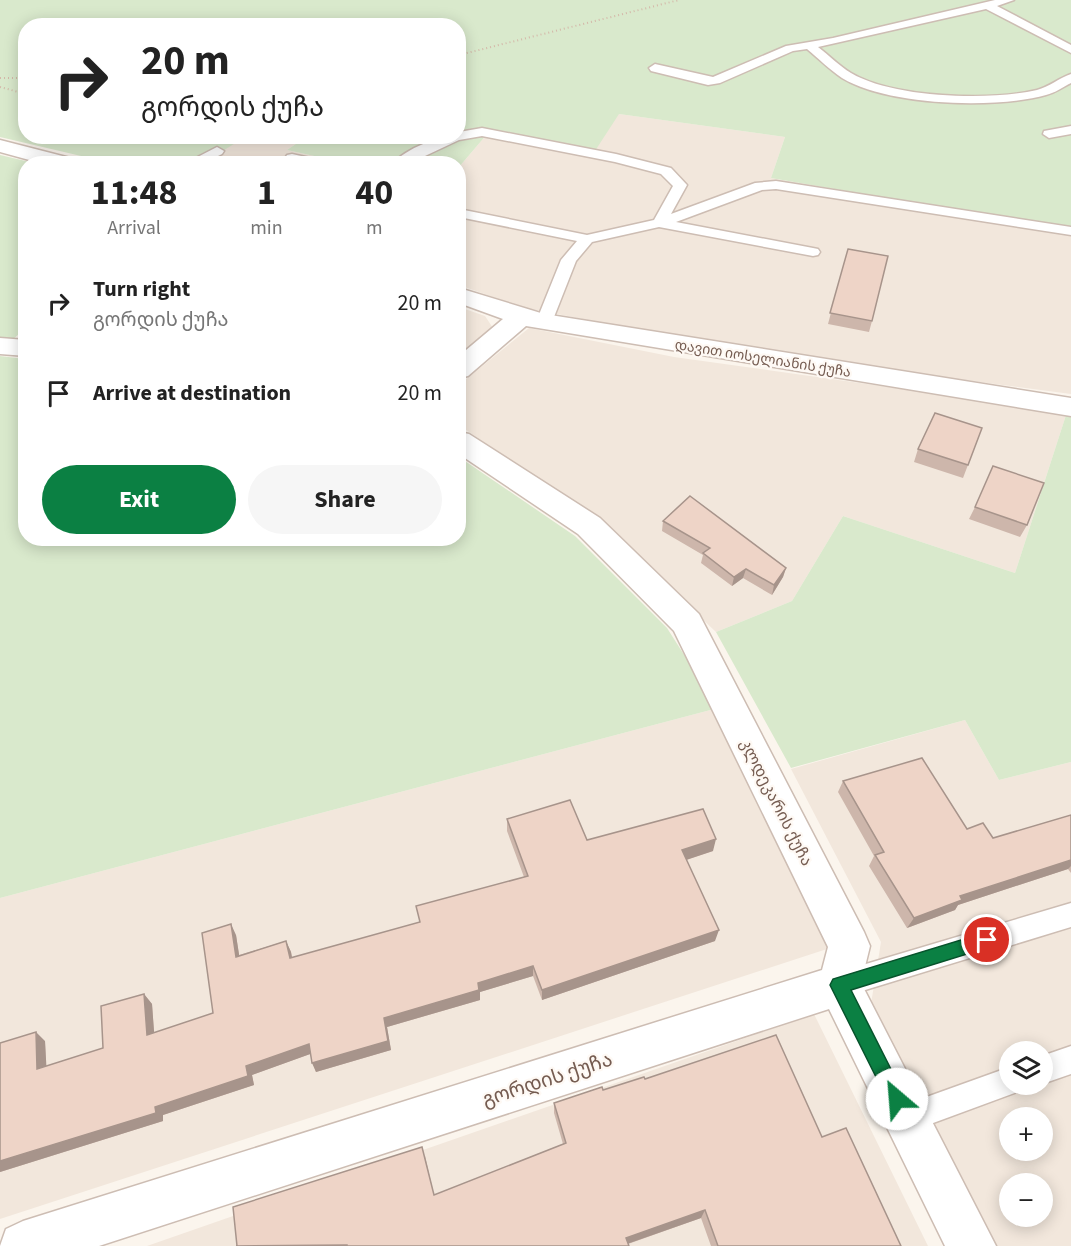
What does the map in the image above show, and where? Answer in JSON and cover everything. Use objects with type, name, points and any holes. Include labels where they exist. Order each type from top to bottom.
[{"type":"street","points":[[0,146],[39,156]]},
{"type":"street","name":"დავით იოსელიანის ქუჩა","points":[[466,297],[532,319],[704,350],[942,384],[1071,407]]},
{"type":"street","points":[[466,365],[532,319]]},
{"type":"street","points":[[0,346],[18,347]]},
{"type":"street","name":"კლდეკარის ქუჩა","points":[[466,446],[589,526],[687,623],[849,946],[839,985]]},
{"type":"street","points":[[839,985],[971,1246]]},
{"type":"street","name":"გორდის ქუჩა","points":[[23,1246],[839,985]]},
{"type":"lane","points":[[655,68],[708,81],[716,80],[790,48],[1009,0]]},
{"type":"lane","points":[[987,5],[1071,50]]},
{"type":"lane","points":[[809,45],[847,76],[877,87],[918,97],[950,99],[1026,96],[1045,92],[1071,78]]},
{"type":"lane","points":[[1049,134],[1071,130]]},
{"type":"lane","points":[[466,135],[482,132],[616,158],[666,171],[680,185],[658,223]]},
{"type":"lane","points":[[410,156],[439,144]]},
{"type":"lane","points":[[206,156],[216,151]]},
{"type":"lane","points":[[466,214],[586,239],[658,223],[760,186],[777,185],[1071,231]]},
{"type":"lane","points":[[658,223],[813,252]]},
{"type":"lane","points":[[532,319],[568,260],[586,239]]},
{"type":"lane","name":"გორდის ქუჩა","points":[[839,985],[1071,915]]},
{"type":"lane","points":[[1053,1066],[1071,1060]]},
{"type":"lane","points":[[906,1118],[999,1085]]},
{"type":"path","points":[[466,53],[679,0]]},
{"type":"path","points":[[0,78],[18,78]]},
{"type":"path","points":[[0,87],[18,92]]},
{"type":"shaded area","points":[[619,114],[785,137],[771,178],[1071,230],[1071,394],[758,353],[521,307],[466,287],[466,159],[488,133]]},
{"type":"shaded area","points":[[233,144],[296,144],[287,150],[314,156],[214,156]]},
{"type":"shaded area","points":[[466,309],[485,316],[495,331],[466,356]]},
{"type":"shaded area","points":[[529,328],[674,357],[1067,412],[1015,573],[843,516],[792,601],[716,632],[600,522],[466,430],[466,379]]},
{"type":"shaded area","points":[[718,708],[830,948],[0,1219],[0,898]]},
{"type":"shaded area","points":[[965,720],[999,780],[1071,762],[1071,1246],[992,1246],[870,1010],[881,942],[791,769]]},
{"type":"shaded area","points":[[814,1014],[928,1246],[147,1246]]},
{"type":"green space","points":[[0,0],[1071,0],[1071,230],[771,178],[785,137],[619,114],[593,154],[488,133],[466,159],[466,156],[314,156],[287,150],[296,144],[466,144],[466,18],[18,18],[18,141],[0,137]]},
{"type":"green space","points":[[30,144],[234,144],[215,156],[81,156]]},
{"type":"green space","points":[[0,155],[18,159],[18,335],[0,350]]},
{"type":"green space","points":[[0,356],[18,358],[18,546],[466,546],[466,462],[575,536],[667,628],[718,708],[0,898]]},
{"type":"green space","points":[[1067,412],[1071,413],[1071,762],[999,780],[965,720],[791,768],[716,632],[792,601],[843,516],[1015,573]]},
{"type":"building","points":[[848,249],[888,256],[872,321],[830,313]]},
{"type":"building","points":[[935,413],[982,428],[968,465],[918,449]]},
{"type":"building","points":[[993,466],[1044,483],[1027,525],[975,507]]},
{"type":"building","points":[[690,496],[786,568],[774,585],[746,569],[734,577],[703,553],[710,548],[663,521]]},
{"type":"building","points":[[922,758],[967,829],[983,823],[993,838],[1071,815],[1071,860],[960,896],[962,900],[914,918],[875,855],[884,852],[843,781]]},
{"type":"building","points":[[570,800],[587,840],[703,809],[716,839],[682,850],[719,930],[542,990],[533,966],[478,983],[479,990],[384,1018],[388,1041],[312,1063],[309,1044],[246,1066],[248,1076],[155,1107],[156,1113],[0,1161],[0,1043],[36,1032],[37,1069],[103,1048],[101,1006],[144,994],[147,1035],[213,1013],[202,933],[231,924],[236,957],[286,941],[290,958],[420,922],[416,906],[528,876],[507,819]]},
{"type":"building","points":[[776,1035],[822,1137],[846,1128],[901,1246],[718,1246],[705,1210],[626,1238],[629,1246],[237,1246],[233,1207],[422,1147],[434,1195],[566,1143],[554,1103],[602,1087],[603,1090],[644,1077],[645,1079]]},
{"type":"route","points":[[897,1099],[839,985],[987,940]]}]
